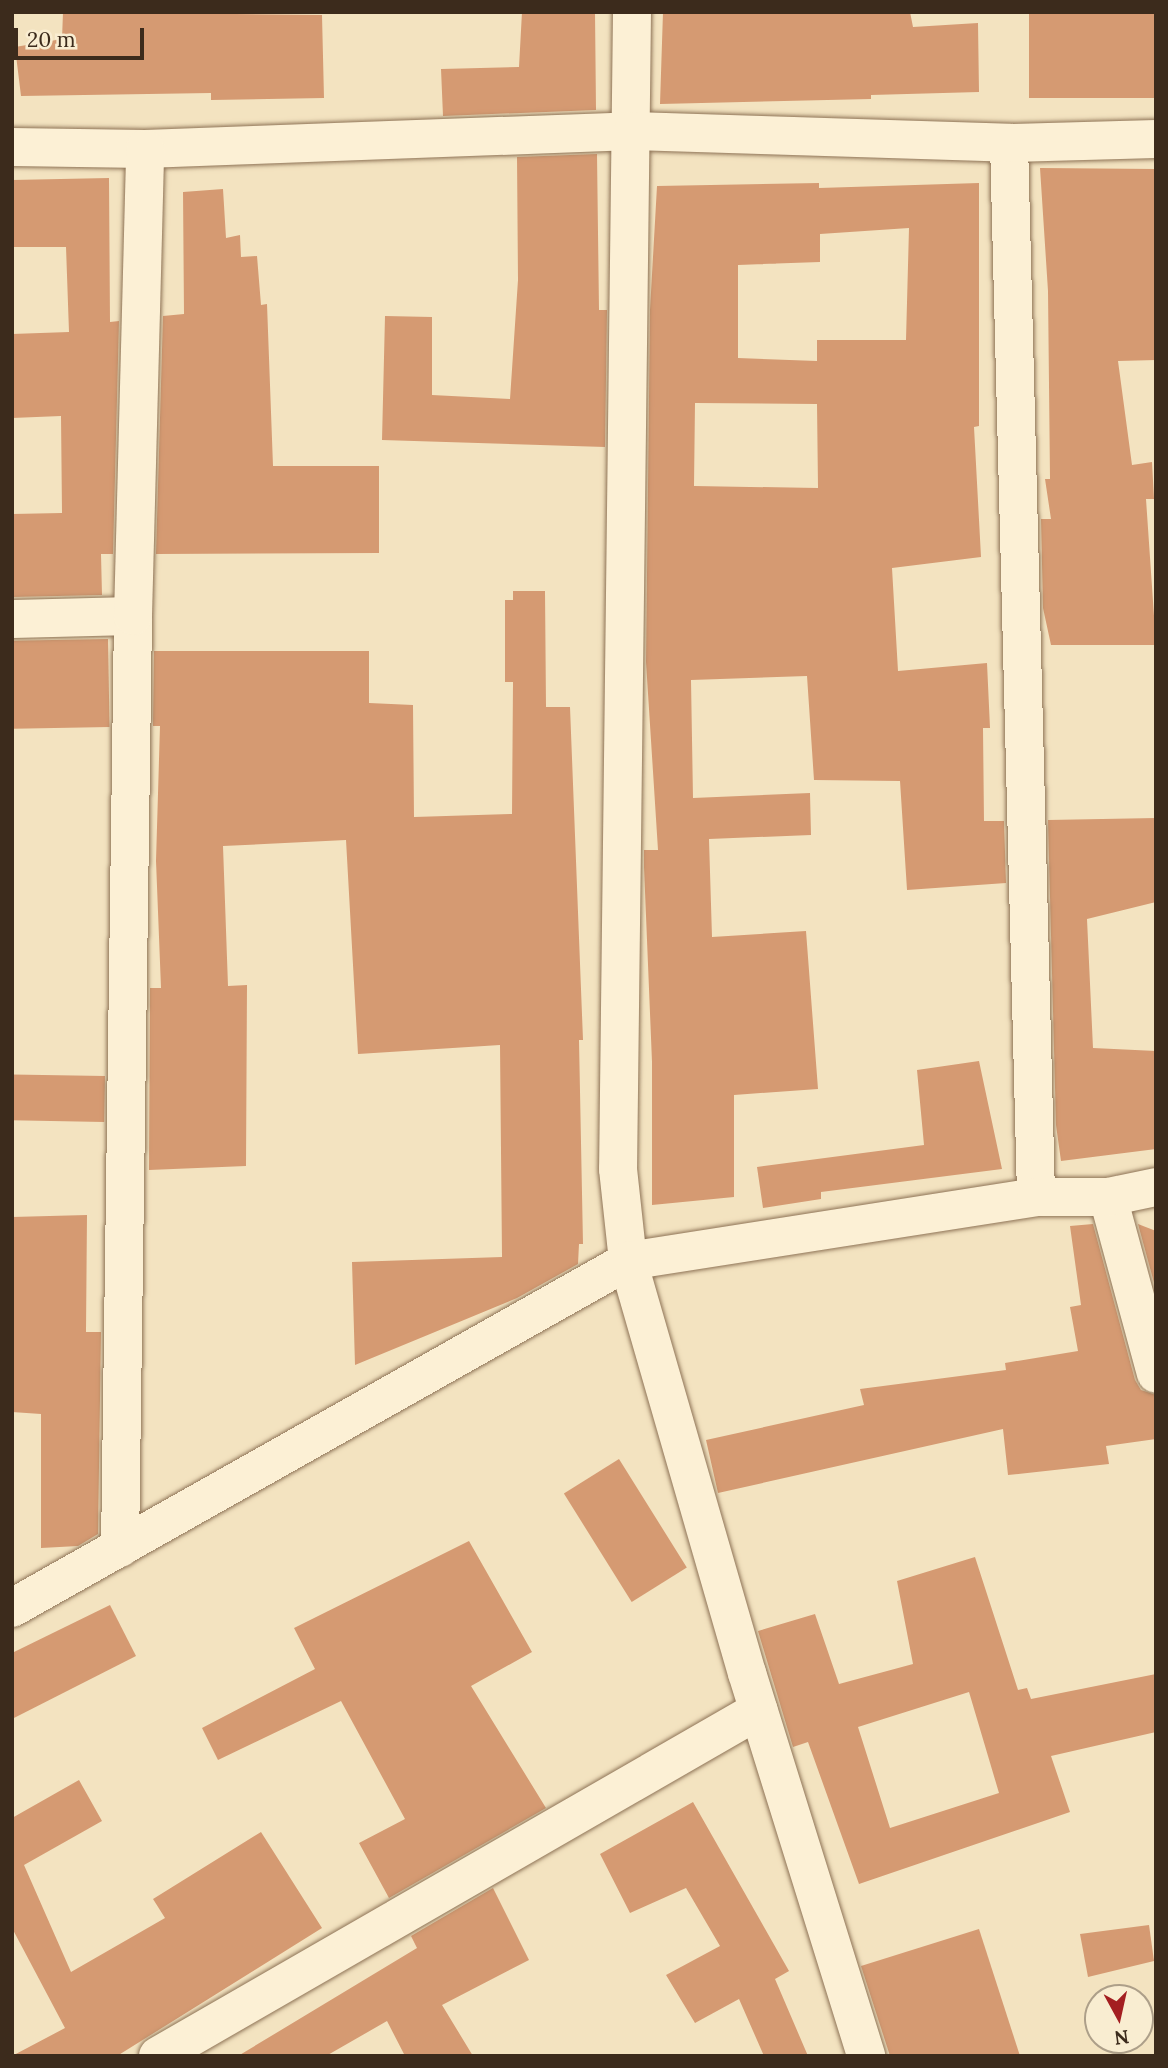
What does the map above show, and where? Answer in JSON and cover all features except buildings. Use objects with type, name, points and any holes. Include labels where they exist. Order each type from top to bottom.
[{"type":"street","points":[[632,12],[634,131],[618,1169],[628,1261],[759,1710],[866,2056]]},
{"type":"street","points":[[12,147],[145,149],[634,131],[1009,143],[1156,139]]},
{"type":"street","points":[[1009,143],[1036,1197]]},
{"type":"street","points":[[120,1548],[133,616],[145,149]]},
{"type":"street","points":[[12,619],[133,616]]},
{"type":"street","points":[[12,1608],[628,1261],[1036,1197],[1108,1198],[1156,1187]]},
{"type":"street","points":[[1108,1198],[1156,1374]]},
{"type":"street","points":[[158,2056],[339,1956],[759,1710]]}]
